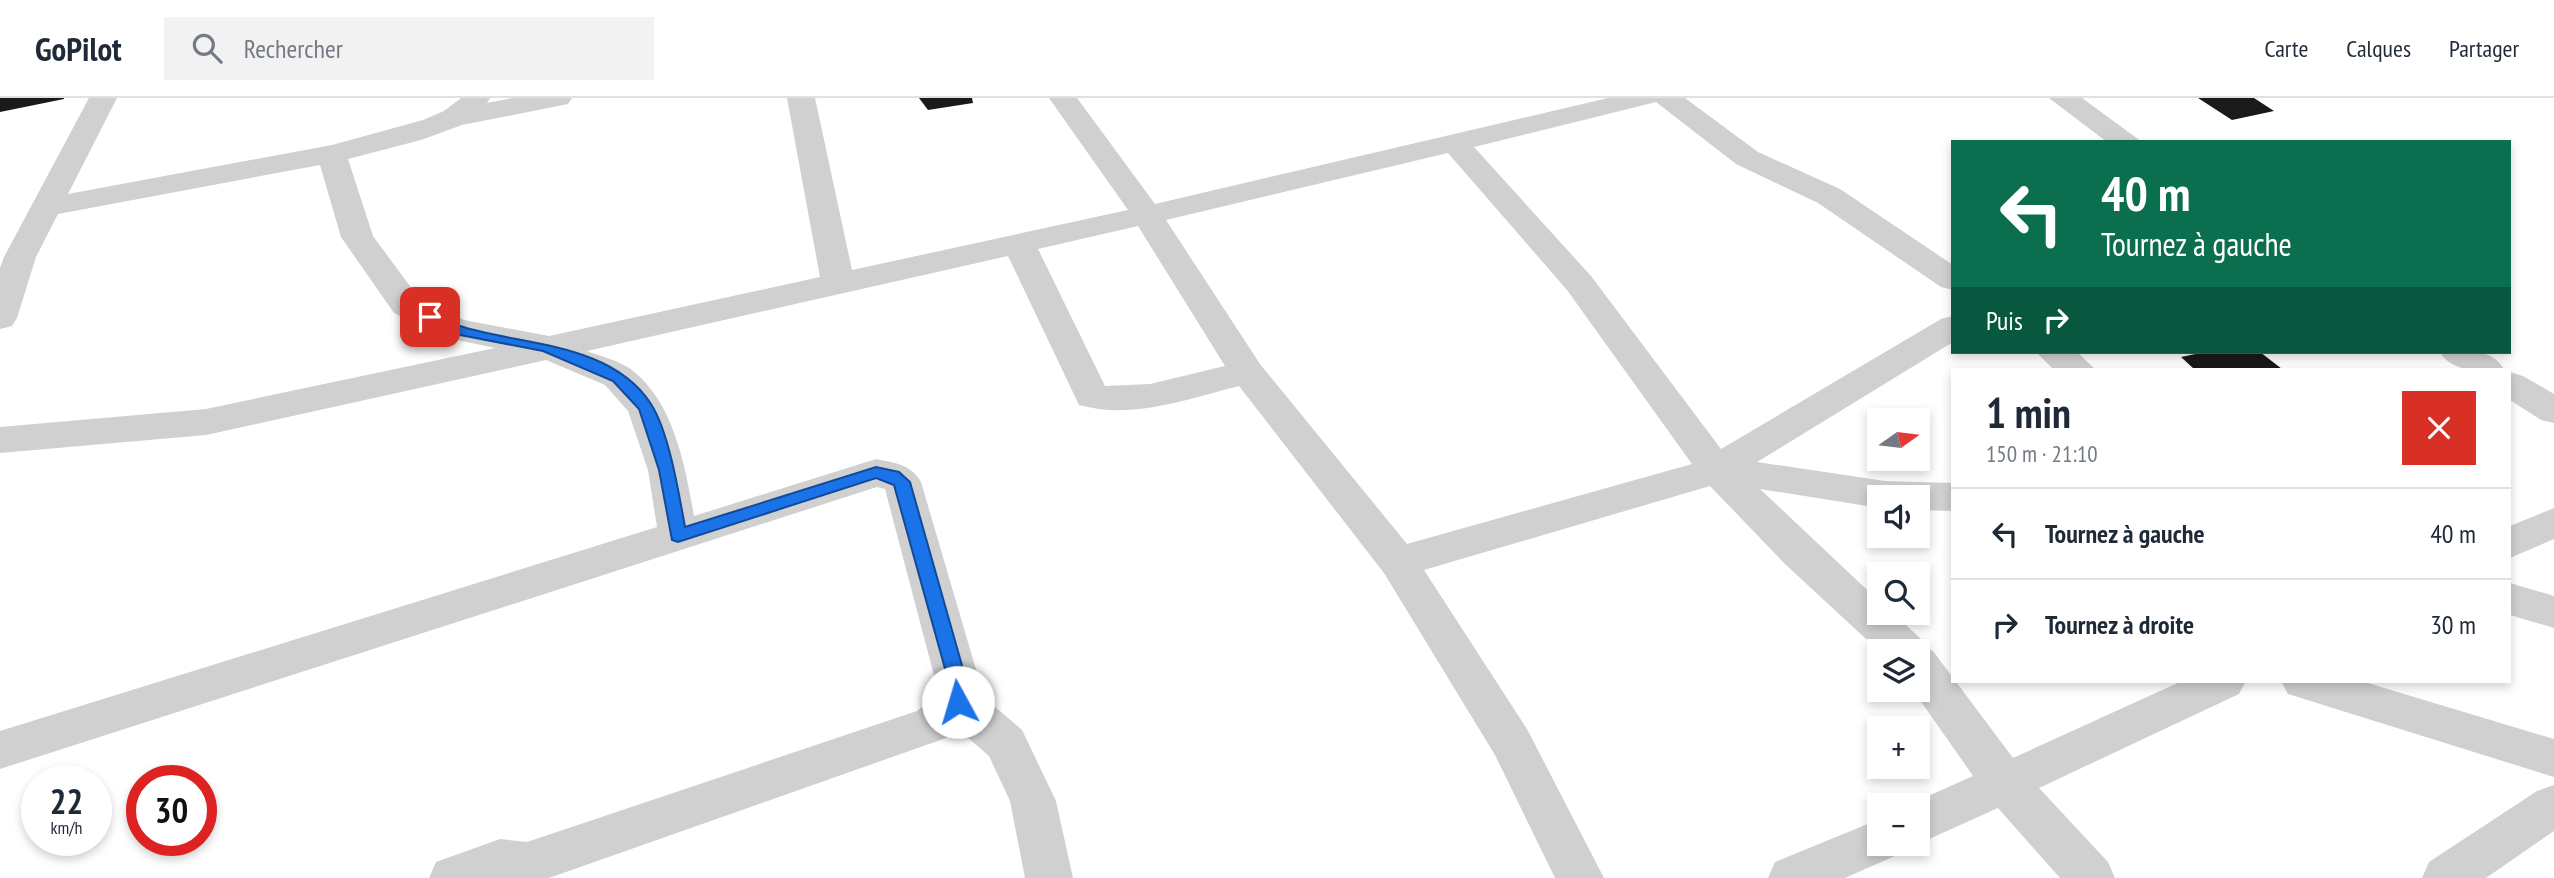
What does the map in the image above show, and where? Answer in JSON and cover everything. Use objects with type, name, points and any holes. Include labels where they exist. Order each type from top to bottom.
[{"type":"street","points":[[0,318],[20,257],[103,98]]},
{"type":"street","points":[[47,207],[331,154],[402,136],[463,108],[558,98]]},
{"type":"street","points":[[801,98],[838,284]]},
{"type":"street","points":[[1063,98],[1147,215],[1247,372],[1398,562],[1511,742],[1580,878]]},
{"type":"street","points":[[0,440],[206,422],[1019,244],[1644,98]]},
{"type":"street","points":[[1667,98],[1747,158],[1829,196],[1951,279]]},
{"type":"street","points":[[2063,98],[2124,140]]},
{"type":"street","points":[[1454,142],[1579,283],[1716,469],[1799,553],[1893,639]]},
{"type":"street","points":[[331,154],[357,237],[406,305],[455,329],[546,347],[618,377],[645,407],[667,470],[678,536]]},
{"type":"street","points":[[1019,244],[1092,396],[1111,400],[1135,398],[1247,372]]},
{"type":"street","points":[[1398,562],[1686,481],[1716,469],[1951,328]]},
{"type":"street","points":[[2056,354],[2076,368]]},
{"type":"street","points":[[2460,354],[2484,368]]},
{"type":"street","points":[[2511,385],[2554,411]]},
{"type":"street","points":[[1716,469],[1885,495],[1951,497]]},
{"type":"street","points":[[0,750],[876,473],[893,476],[902,482],[958,683],[958,702],[933,724],[531,871],[500,861],[453,878]]},
{"type":"street","points":[[2511,543],[2554,522]]},
{"type":"street","points":[[2511,599],[2554,611]]},
{"type":"street","points":[[1930,679],[2007,785],[2091,878]]},
{"type":"street","points":[[1930,818],[2007,785],[2220,683]]},
{"type":"street","points":[[2310,683],[2554,758]]},
{"type":"street","points":[[958,702],[1006,743],[1033,800],[1049,878]]},
{"type":"street","points":[[2446,878],[2554,805]]},
{"type":"street","points":[[1792,878],[1867,846]]},
{"type":"building","points":[[0,98],[64,98],[64,99],[0,112]]},
{"type":"building","points":[[919,98],[972,98],[973,103],[928,110]]},
{"type":"building","points":[[2198,98],[2254,98],[2274,111],[2232,120]]},
{"type":"building","points":[[2195,354],[2263,354],[2281,368],[2193,368],[2181,357]]},
{"type":"route","points":[[430,317],[455,329],[546,347],[618,377],[645,407],[667,470],[678,536],[876,473],[885,473],[902,482],[958,683],[958,702]]}]
